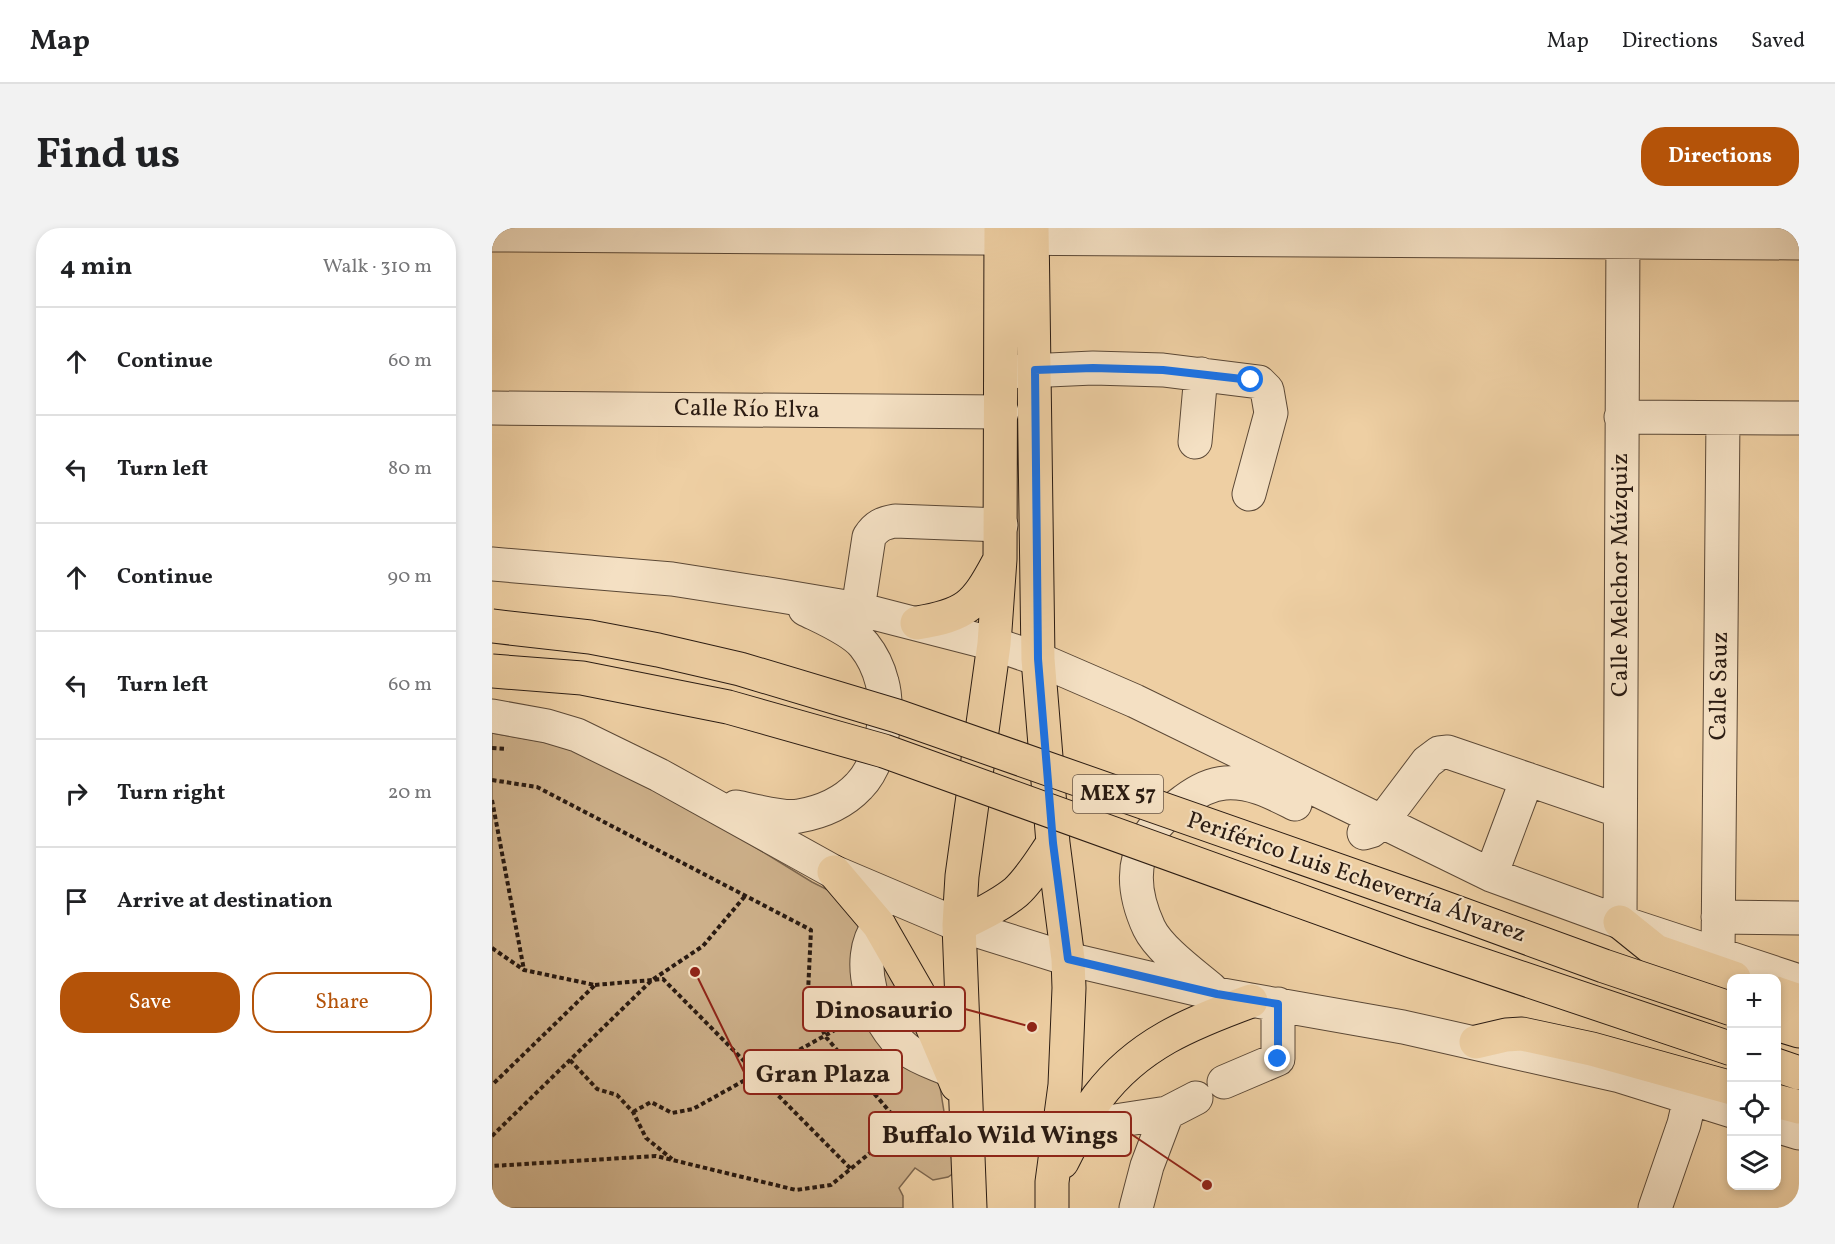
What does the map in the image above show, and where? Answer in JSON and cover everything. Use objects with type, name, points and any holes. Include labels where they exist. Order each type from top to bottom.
[{"type":"main road","points":[[1017,233],[1035,370],[1038,659],[1053,843],[1068,959],[1068,1046],[1052,1195]]},
{"type":"main road","points":[[970,1208],[959,925],[962,876],[994,644],[1000,559],[1002,372],[1017,233]]},
{"type":"main road","points":[[917,623],[945,619],[969,606],[984,588],[1000,559]]},
{"type":"main road","name":"Periférico Luis Echeverría Álvarez","points":[[492,626],[590,637],[658,650],[740,669],[877,710],[1727,1008]]},
{"type":"main road","name":"Periférico Luis Echeverría Álvarez","points":[[492,671],[582,678],[728,706],[884,751],[1403,938],[1727,1048]]},
{"type":"main road","points":[[959,925],[991,909],[1016,891],[1028,879],[1053,843]]},
{"type":"main road","points":[[834,872],[879,925],[918,993],[952,1071],[966,1110]]},
{"type":"main road","points":[[1620,922],[1656,951],[1726,966]]},
{"type":"main road","points":[[1781,995],[1799,1001]]},
{"type":"main road","points":[[1052,1195],[1082,1126],[1097,1099],[1116,1076],[1159,1041],[1188,1025],[1264,1002]]},
{"type":"main road","points":[[1781,1026],[1799,1031]]},
{"type":"main road","points":[[1476,1042],[1522,1034],[1592,1049],[1727,1087]]},
{"type":"main road","points":[[1781,1067],[1799,1072]]},
{"type":"main road","points":[[1781,1102],[1799,1107]]},
{"type":"street","points":[[492,235],[1017,233],[1623,235],[1799,243]]},
{"type":"street","name":"Calle Melchor Múzquiz","points":[[1620,922],[1623,235]]},
{"type":"street","points":[[1002,372],[1093,368],[1163,370],[1259,382],[1267,390],[1271,413],[1249,494]]},
{"type":"street","points":[[1195,442],[1200,374]]},
{"type":"street","name":"Calle Río Elva","points":[[492,408],[1002,412]]},
{"type":"street","points":[[1621,417],[1799,418]]},
{"type":"street","name":"Calle Sauz","points":[[1723,418],[1718,917],[1726,966]]},
{"type":"street","points":[[858,609],[870,537],[883,523],[895,521],[1000,525]]},
{"type":"street","points":[[492,564],[672,579],[782,596],[858,609],[994,644],[1038,659],[1135,701],[1491,875],[1620,922]]},
{"type":"street","points":[[713,804],[796,817],[821,811],[842,802],[861,785],[873,765],[881,739],[885,710],[882,682],[873,661],[863,644],[837,626],[782,596]]},
{"type":"street","points":[[492,716],[547,726],[577,735],[713,804],[834,872],[959,925],[1068,959],[1217,994],[1476,1042],[1620,1076],[1727,1111]]},
{"type":"street","points":[[1217,994],[1177,961],[1150,930],[1140,902],[1135,868],[1146,838],[1167,813],[1198,791],[1224,783],[1245,783],[1365,833],[1381,823],[1427,762],[1439,753],[1448,752],[1620,811]]},
{"type":"street","points":[[1491,875],[1527,779]]},
{"type":"street","points":[[1718,917],[1799,918]]},
{"type":"street","points":[[879,925],[872,934],[866,964],[869,990],[876,1007],[894,1037],[908,1050],[952,1071]]},
{"type":"street","points":[[1726,966],[1799,981]]},
{"type":"street","points":[[1224,1082],[1278,1059],[1264,1002]]},
{"type":"street","points":[[1082,1126],[1167,1113],[1196,1098]]},
{"type":"street","points":[[1655,1208],[1684,1124],[1690,1098]]},
{"type":"street","points":[[1136,1208],[1147,1166],[1167,1113]]},
{"type":"street","points":[[1781,1128],[1799,1133]]},
{"type":"path","points":[[492,780],[537,787],[811,930],[808,992],[825,1036],[890,1112],[876,1148],[851,1169],[831,1185],[796,1190],[656,1156],[492,1166]]},
{"type":"path","points":[[492,800],[524,970]]},
{"type":"path","points":[[492,1136],[652,980],[703,946],[745,896]]},
{"type":"path","points":[[492,948],[524,970],[595,985],[663,979],[851,1169]]},
{"type":"path","points":[[492,1085],[595,985]]},
{"type":"path","points":[[633,1112],[651,1102],[672,1113],[693,1109],[876,1007]]},
{"type":"path","points":[[570,1060],[597,1089],[617,1095],[633,1112],[646,1138],[673,1160]]},
{"type":"shaded area","points":[[492,733],[544,742],[594,757],[694,810],[834,893],[884,945],[939,1081],[954,1173],[948,1177],[933,1180],[915,1168],[899,1188],[903,1196],[903,1208],[492,1208]]},
{"type":"place","name":"Gran Plaza","points":[[695,972]]},
{"type":"place","name":"Dinosaurio","points":[[1032,1027]]},
{"type":"place","name":"Buffalo Wild Wings","points":[[1207,1185]]},
{"type":"route","points":[[1251,380],[1163,370],[1093,368],[1035,370],[1038,659],[1053,843],[1068,959],[1217,994],[1278,1004],[1278,1059]]}]
